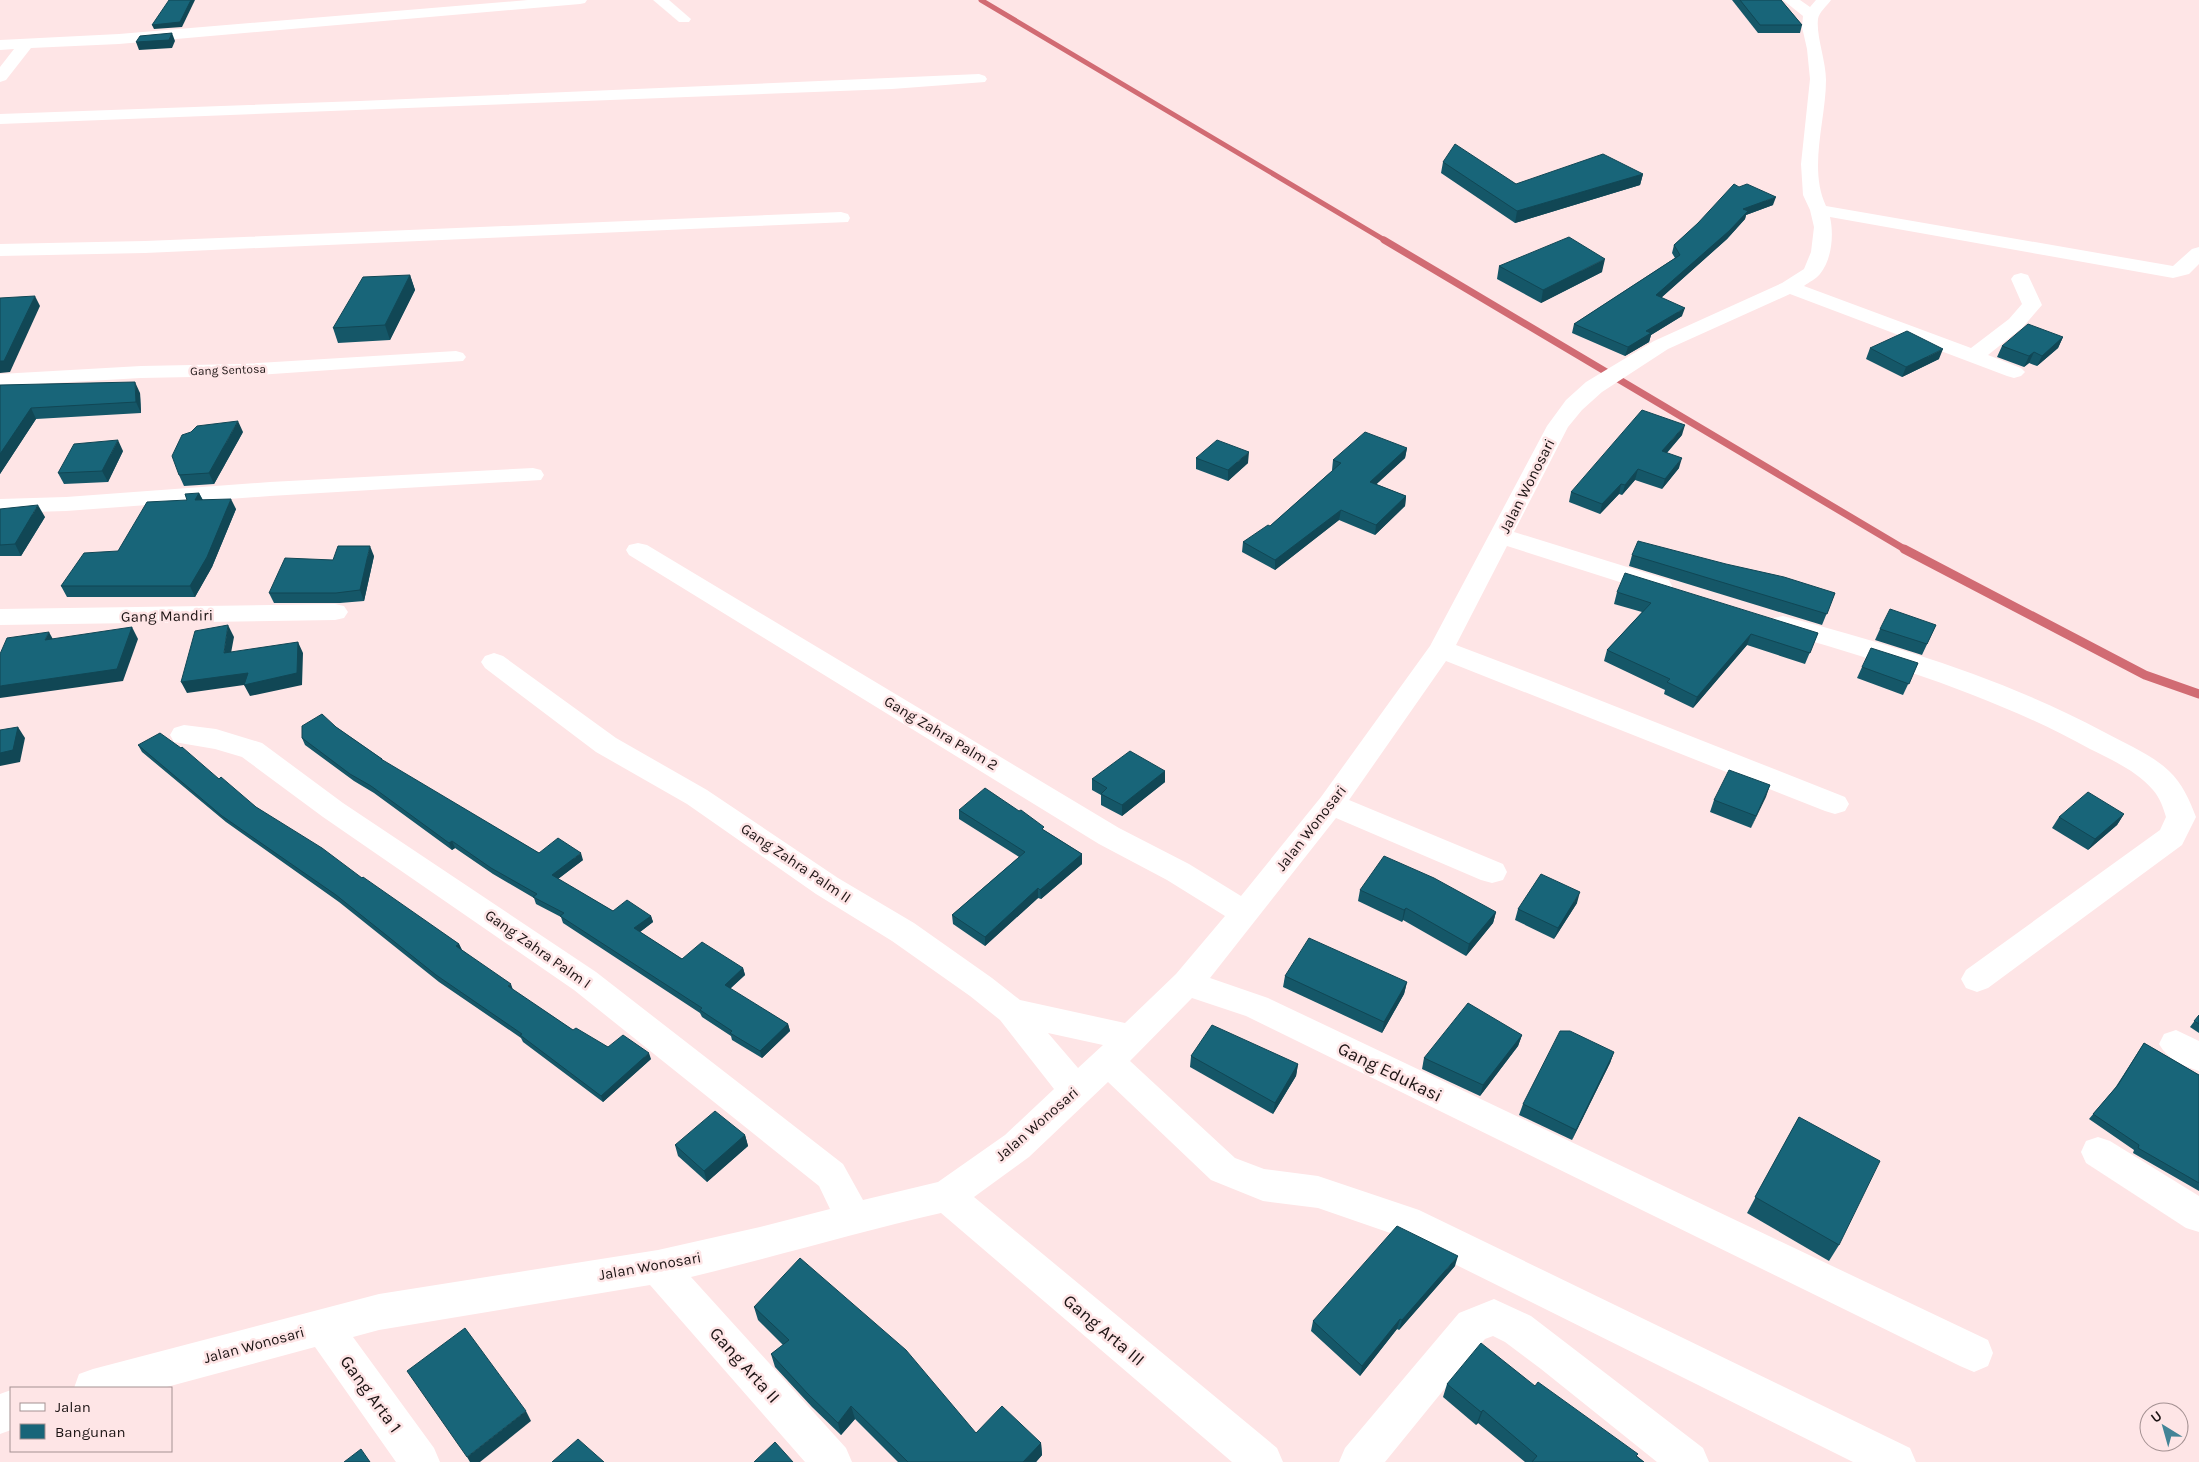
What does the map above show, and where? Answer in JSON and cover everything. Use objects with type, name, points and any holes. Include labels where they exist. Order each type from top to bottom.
[{"type":"street","points":[[0,45],[119,40],[580,0]]},
{"type":"street","points":[[660,0],[684,19]]},
{"type":"street","points":[[1790,0],[1811,15],[1824,0]]},
{"type":"street","name":"Jalan Wonosari","points":[[97,1387],[379,1312],[658,1267],[760,1244],[851,1219],[947,1196],[1017,1146],[1133,1038],[1187,983],[1331,804],[1440,649],[1558,426],[1574,405],[1594,387],[1661,344],[1788,286],[1812,272],[1821,252],[1823,227],[1819,210],[1812,194],[1810,164],[1818,79],[1815,49],[1810,26],[1811,15]]},
{"type":"street","points":[[0,76],[26,44]]},
{"type":"street","points":[[0,119],[868,86],[979,79]]},
{"type":"street","points":[[1819,210],[2173,272],[2182,270],[2199,253]]},
{"type":"street","points":[[0,250],[145,247],[841,218]]},
{"type":"street","points":[[1974,357],[2016,324],[2032,305],[2021,279]]},
{"type":"street","points":[[1788,286],[2014,372]]},
{"type":"street","name":"Gang Sentosa","points":[[0,380],[142,372],[242,370],[456,358]]},
{"type":"street","points":[[0,506],[66,504],[533,474]]},
{"type":"street","points":[[1501,536],[1686,594]]},
{"type":"street","name":"Gang Zahra Palm 2","points":[[638,550],[1109,836],[1178,872],[1245,913]]},
{"type":"street","name":"Gang Mandiri","points":[[0,617],[107,617],[335,612]]},
{"type":"street","points":[[1760,617],[1887,654],[2000,692],[2073,726],[2132,760],[2159,778],[2175,797],[2181,817],[2172,837],[1977,979]]},
{"type":"street","points":[[1440,649],[1537,685],[1835,804]]},
{"type":"street","name":"Gang Zahra Palm II","points":[[494,662],[606,745],[697,797],[826,886],[903,932],[1011,1011],[1075,1090]]},
{"type":"street","name":"Gang Zahra Palm I","points":[[184,735],[216,739],[252,750],[333,810],[584,981],[830,1175],[845,1198],[851,1219]]},
{"type":"street","points":[[1331,804],[1492,872]]},
{"type":"street","name":"Gang Edukasi","points":[[1187,983],[1257,1007],[1974,1353]]},
{"type":"street","points":[[1011,1011],[1133,1038]]},
{"type":"street","points":[[1107,1062],[1130,1080],[1223,1169],[1262,1185],[1318,1192],[1406,1222],[1896,1462]]},
{"type":"street","points":[[2098,1152],[2199,1216]]},
{"type":"street","name":"Gang Arta III","points":[[947,1196],[1263,1462]]},
{"type":"street","name":"Gang Arta II","points":[[658,1267],[832,1462]]},
{"type":"street","points":[[1359,1462],[1472,1326],[1494,1318],[1518,1329],[1556,1356],[1689,1462]]},
{"type":"street","name":"Gang Arta 1","points":[[322,1327],[420,1462]]},
{"type":"building","points":[[169,0],[191,0],[180,22],[152,25]]},
{"type":"building","points":[[1740,0],[1781,0],[1802,25],[1760,25]]},
{"type":"building","points":[[172,33],[169,40],[136,42],[140,36]]},
{"type":"building","points":[[1455,144],[1516,184],[1603,154],[1643,174],[1517,211],[1443,162]]},
{"type":"building","points":[[1734,184],[1739,187],[1747,184],[1776,197],[1743,209],[1748,211],[1729,231],[1656,295],[1685,308],[1646,331],[1651,333],[1628,347],[1574,324],[1680,255],[1674,245],[1698,223]]},
{"type":"building","points":[[1569,237],[1605,259],[1543,290],[1499,266]]},
{"type":"building","points":[[410,275],[385,325],[333,328],[363,277]]},
{"type":"building","points":[[35,296],[4,361],[0,361],[0,298]]},
{"type":"building","points":[[2028,324],[2063,337],[2042,356],[2034,352],[2029,356],[2002,346]]},
{"type":"building","points":[[1907,331],[1943,349],[1906,367],[1870,348]]},
{"type":"building","points":[[135,382],[136,402],[31,408],[0,454],[0,385]]},
{"type":"building","points":[[1642,410],[1685,425],[1662,451],[1682,458],[1665,479],[1638,469],[1625,485],[1621,484],[1602,504],[1571,492]]},
{"type":"building","points":[[238,421],[209,473],[179,475],[172,456],[182,435],[191,432],[197,426]]},
{"type":"building","points":[[1365,432],[1407,448],[1370,482],[1406,496],[1376,525],[1341,510],[1275,560],[1243,542],[1268,525],[1270,526],[1341,463],[1333,460]]},
{"type":"building","points":[[118,440],[102,471],[58,473],[74,444]]},
{"type":"building","points":[[1217,440],[1249,452],[1228,470],[1196,458]]},
{"type":"building","points":[[199,493],[195,500],[231,499],[207,557],[190,586],[61,586],[84,553],[118,551],[147,502],[187,500],[185,494]]},
{"type":"building","points":[[38,505],[15,544],[0,545],[0,509]]},
{"type":"building","points":[[1638,541],[1784,577],[1835,593],[1827,614],[1632,555]]},
{"type":"building","points":[[338,546],[370,546],[360,590],[336,593],[269,593],[285,558],[333,560]]},
{"type":"building","points":[[1625,573],[1818,633],[1810,653],[1751,634],[1697,697],[1667,682],[1670,679],[1607,650],[1651,603],[1617,592]]},
{"type":"building","points":[[1890,609],[1936,625],[1927,644],[1880,629]]},
{"type":"building","points":[[228,625],[224,653],[298,642],[297,673],[244,685],[248,673],[181,682],[195,631]]},
{"type":"building","points":[[132,627],[117,669],[0,686],[0,654],[7,638],[49,632],[45,640]]},
{"type":"building","points":[[1871,648],[1918,663],[1909,684],[1862,667]]},
{"type":"building","points":[[322,714],[336,727],[381,759],[539,853],[558,838],[581,853],[552,875],[613,911],[627,900],[651,916],[634,928],[682,959],[702,942],[743,968],[725,985],[788,1024],[760,1051],[730,1033],[732,1031],[700,1010],[702,1008],[560,916],[564,913],[533,897],[537,894],[491,868],[452,841],[449,843],[302,738],[302,726]]},
{"type":"building","points":[[18,727],[13,750],[0,753],[0,730]]},
{"type":"building","points":[[160,733],[182,747],[219,779],[221,777],[256,807],[322,848],[362,878],[459,944],[456,946],[511,984],[508,986],[573,1030],[576,1028],[608,1047],[623,1035],[649,1053],[601,1096],[520,1035],[522,1034],[436,975],[336,895],[222,816],[138,745]]},
{"type":"building","points":[[1130,751],[1165,771],[1122,805],[1101,794],[1107,788],[1092,779]]},
{"type":"building","points":[[1729,770],[1770,785],[1756,816],[1714,800]]},
{"type":"building","points":[[985,788],[1019,811],[1021,810],[1044,827],[1042,829],[1082,854],[1040,890],[1038,888],[985,937],[952,915],[1025,852],[959,810]]},
{"type":"building","points":[[2088,792],[2124,814],[2095,839],[2059,817]]},
{"type":"building","points":[[1384,856],[1434,878],[1496,912],[1469,944],[1406,908],[1404,910],[1360,890]]},
{"type":"building","points":[[1541,874],[1580,892],[1558,928],[1518,909]]},
{"type":"building","points":[[1309,938],[1407,982],[1384,1022],[1285,976]]},
{"type":"building","points":[[1468,1003],[1522,1035],[1483,1085],[1424,1058]]},
{"type":"building","points":[[2199,1015],[2199,1024],[2194,1021]]},
{"type":"building","points":[[1212,1025],[1298,1064],[1275,1103],[1191,1056]]},
{"type":"building","points":[[1560,1031],[1570,1031],[1614,1052],[1576,1130],[1523,1104]]},
{"type":"building","points":[[2144,1043],[2199,1075],[2199,1183],[2138,1148],[2139,1145],[2093,1114],[2118,1085]]},
{"type":"building","points":[[715,1111],[745,1135],[704,1171],[675,1145]]},
{"type":"building","points":[[1799,1117],[1880,1161],[1839,1245],[1755,1197]]},
{"type":"building","points":[[1397,1226],[1458,1256],[1402,1320],[1400,1319],[1362,1366],[1313,1321]]},
{"type":"building","points":[[800,1258],[906,1350],[976,1433],[1002,1406],[1041,1443],[1023,1462],[908,1462],[851,1406],[838,1423],[771,1354],[789,1340],[754,1307]]},
{"type":"building","points":[[465,1328],[526,1411],[467,1457],[407,1371]]},
{"type":"building","points":[[1481,1343],[1535,1386],[1538,1382],[1638,1454],[1636,1456],[1644,1462],[1532,1462],[1537,1456],[1483,1410],[1481,1412],[1447,1384]]},
{"type":"building","points":[[578,1439],[604,1462],[552,1462]]},
{"type":"building","points":[[775,1442],[793,1462],[754,1462]]},
{"type":"building","points":[[361,1449],[370,1462],[344,1462]]},
{"type":"waterway","points":[[981,0],[1386,241]]},
{"type":"waterway","points":[[1384,240],[1906,550]]},
{"type":"waterway","points":[[1904,549],[2145,675],[2199,694]]}]
